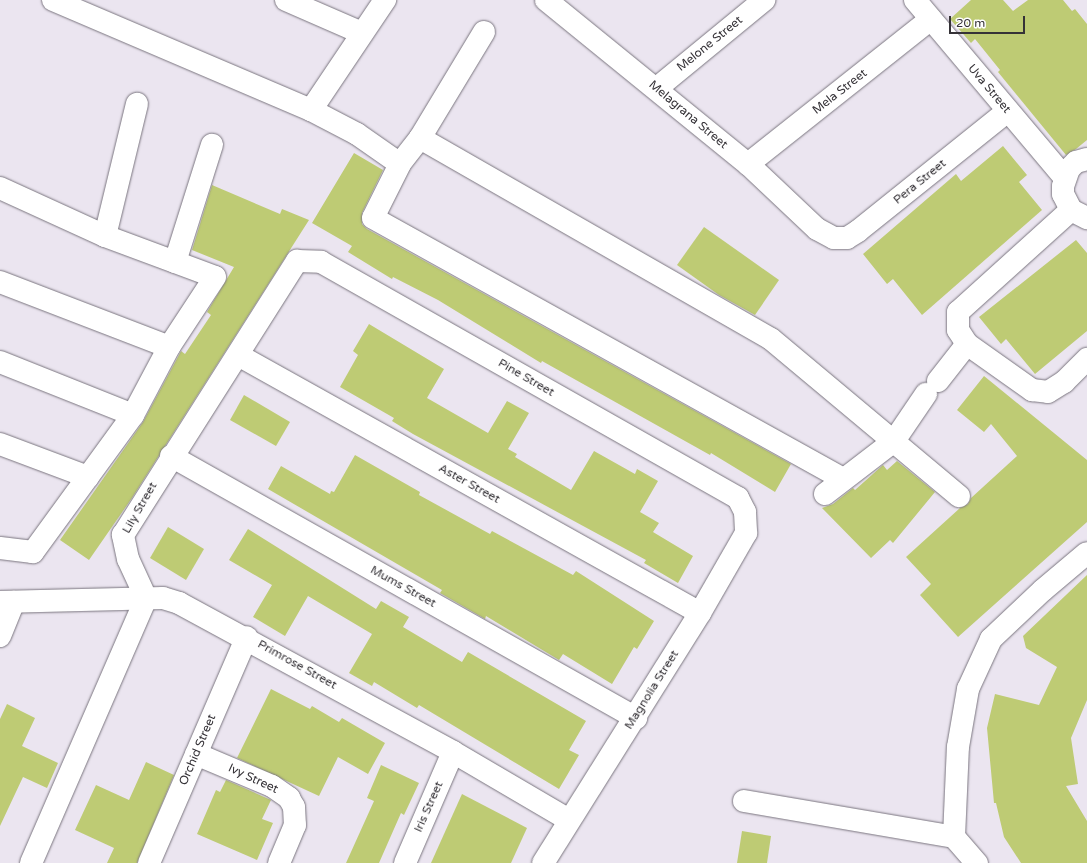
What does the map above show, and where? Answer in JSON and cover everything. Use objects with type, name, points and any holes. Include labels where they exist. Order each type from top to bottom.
[{"type":"street","points":[[54,0],[311,110],[357,134],[400,164]]},
{"type":"street","points":[[286,0],[362,33]]},
{"type":"street","points":[[311,110],[385,0]]},
{"type":"street","name":"Melagrana Street","points":[[546,0],[657,88],[748,164],[826,236]]},
{"type":"street","name":"Melone Street","points":[[657,88],[764,0]]},
{"type":"street","name":"Uva Street","points":[[915,0],[1064,177]]},
{"type":"street","name":"Mela Street","points":[[748,164],[931,19]]},
{"type":"street","points":[[484,32],[420,138],[400,164],[373,218],[843,479]]},
{"type":"street","points":[[105,236],[137,104]]},
{"type":"street","name":"Pera Street","points":[[826,236],[847,238],[858,231],[1008,111]]},
{"type":"street","points":[[420,138],[771,339],[959,496]]},
{"type":"street","points":[[175,262],[212,145]]},
{"type":"street","points":[[1087,158],[1076,162],[1064,177],[1063,194],[1079,214],[958,312],[958,330],[967,344],[1032,390],[1048,392],[1064,382],[1087,359]]},
{"type":"street","points":[[0,188],[105,236],[215,277],[169,347],[133,415],[33,552],[0,548]]},
{"type":"street","name":"Lily Street","points":[[146,598],[128,560],[123,535],[171,456],[238,355],[297,261]]},
{"type":"street","name":"Pine Street","points":[[297,261],[321,262],[738,498],[745,512]]},
{"type":"street","points":[[0,282],[169,347]]},
{"type":"street","points":[[825,494],[894,441],[932,388],[967,344]]},
{"type":"street","name":"Aster Street","points":[[238,355],[700,613]]},
{"type":"street","points":[[0,362],[133,415]]},
{"type":"street","points":[[0,444],[88,477]]},
{"type":"street","name":"Mums Street","points":[[171,456],[636,718]]},
{"type":"street","name":"Magnolia Street","points":[[543,863],[569,820],[636,718],[700,613],[746,533],[745,512]]},
{"type":"street","points":[[954,837],[958,747],[968,689],[991,639],[1043,590],[1087,553]]},
{"type":"street","points":[[31,863],[146,598]]},
{"type":"street","name":"Primrose Street","points":[[7,602],[162,598],[179,603],[246,637],[453,752],[569,820]]},
{"type":"street","points":[[0,636],[7,602]]},
{"type":"street","name":"Orchid Street","points":[[149,863],[246,637]]},
{"type":"street","name":"Iris Street","points":[[405,863],[453,752]]},
{"type":"street","name":"Ivy Street","points":[[196,754],[272,786],[288,798],[294,807],[296,826],[279,863]]},
{"type":"street","points":[[744,801],[954,837],[977,863]]},
{"type":"building","points":[[971,0],[1003,0],[1013,11],[1028,0],[1063,0],[1072,11],[1075,9],[1087,24],[1087,140],[1076,149],[1066,155],[998,72],[1000,70],[975,39],[971,43],[950,19]]},
{"type":"building","points":[[1003,146],[1027,175],[1019,182],[1042,210],[922,315],[893,279],[887,284],[863,254],[956,174],[961,181]]},
{"type":"building","points":[[354,153],[383,170],[362,213],[362,224],[367,229],[791,464],[775,492],[711,453],[710,455],[542,361],[541,363],[438,300],[393,277],[392,279],[348,252],[352,246],[312,223]]},
{"type":"building","points":[[212,185],[280,214],[282,209],[309,220],[132,498],[89,560],[60,540],[143,422],[181,351],[185,354],[211,315],[207,312],[234,267],[192,250]]},
{"type":"building","points":[[704,227],[779,280],[755,315],[719,295],[677,265]]},
{"type":"building","points":[[1076,240],[1087,253],[1087,331],[1035,374],[1006,339],[1001,344],[979,317]]},
{"type":"building","points":[[369,324],[444,369],[427,398],[488,433],[507,401],[529,413],[508,449],[517,454],[515,457],[571,490],[594,451],[635,474],[637,469],[658,481],[640,512],[659,523],[653,532],[693,556],[678,583],[644,563],[646,560],[413,434],[392,421],[394,418],[340,387],[358,355],[353,351]]},
{"type":"building","points":[[984,376],[1087,460],[1087,522],[958,637],[920,595],[931,584],[906,557],[960,508],[968,504],[971,498],[1017,456],[991,424],[984,432],[957,410]]},
{"type":"building","points":[[244,395],[290,422],[276,446],[230,420]]},
{"type":"building","points":[[355,455],[420,492],[419,495],[490,534],[492,531],[573,575],[576,571],[654,621],[637,649],[634,647],[612,684],[563,654],[559,660],[486,616],[485,619],[440,593],[442,590],[268,489],[281,466],[330,494],[331,491],[334,492]]},
{"type":"building","points":[[897,461],[935,492],[893,543],[890,540],[871,558],[822,508],[833,504],[853,488],[855,490],[883,465],[887,470]]},
{"type":"building","points":[[168,527],[204,549],[186,580],[150,558]]},
{"type":"building","points":[[248,529],[376,609],[381,601],[409,617],[403,627],[462,662],[468,652],[586,721],[569,750],[579,755],[559,789],[419,705],[417,708],[374,682],[372,686],[349,673],[372,634],[308,596],[285,636],[253,617],[272,585],[229,560]]},
{"type":"building","points":[[1087,575],[1087,700],[1071,738],[1078,784],[1066,786],[1087,821],[1087,863],[1021,863],[1004,837],[996,803],[994,803],[987,728],[995,694],[1039,705],[1057,667],[1026,648],[1023,636]]},
{"type":"building","points":[[271,689],[310,709],[312,706],[339,722],[342,718],[385,743],[368,774],[338,757],[319,796],[237,758]]},
{"type":"building","points":[[7,704],[35,718],[22,746],[58,763],[47,788],[23,777],[0,826],[0,719]]},
{"type":"building","points":[[146,762],[174,775],[137,863],[107,863],[114,848],[75,830],[96,785],[129,800]]},
{"type":"building","points":[[381,765],[419,783],[404,815],[401,813],[379,863],[346,863],[374,801],[367,798]]},
{"type":"building","points":[[226,780],[271,800],[262,819],[273,823],[257,860],[197,834],[216,790],[220,792]]},
{"type":"building","points":[[462,794],[527,828],[511,863],[431,863]]},
{"type":"building","points":[[742,831],[771,836],[767,863],[737,863]]}]
